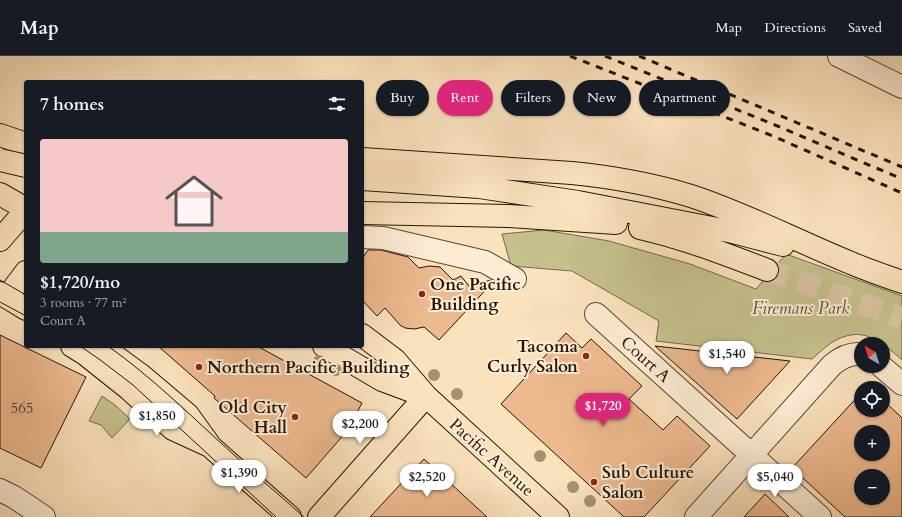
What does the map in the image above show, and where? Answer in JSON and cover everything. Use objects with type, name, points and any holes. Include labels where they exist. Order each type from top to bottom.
[{"type":"main road","points":[[0,135],[24,143]]},
{"type":"main road","points":[[0,154],[24,165]]},
{"type":"main road","points":[[364,159],[605,176],[664,188],[690,196],[753,220],[852,264],[902,282]]},
{"type":"main road","points":[[0,160],[24,166]]},
{"type":"main road","points":[[364,179],[479,187],[578,202],[733,232],[852,264]]},
{"type":"main road","points":[[364,191],[406,192],[531,206],[670,235],[767,270]]},
{"type":"main road","points":[[0,194],[24,208]]},
{"type":"main road","points":[[1,238],[24,211]]},
{"type":"main road","points":[[364,213],[509,216],[616,223]]},
{"type":"main road","points":[[24,274],[4,295],[24,308]]},
{"type":"main road","name":"Pacific Avenue","points":[[364,337],[395,360],[426,396],[558,517]]},
{"type":"main road","points":[[75,348],[129,389],[173,429],[211,447]]},
{"type":"main road","points":[[104,348],[142,376],[188,415],[211,447],[290,517]]},
{"type":"main road","name":"Pacific Avenue","points":[[327,348],[382,380],[426,396]]},
{"type":"main road","points":[[319,517],[426,396]]},
{"type":"street","points":[[839,56],[899,79]]},
{"type":"street","points":[[364,237],[383,238],[484,262],[515,279]]},
{"type":"street","name":"Court A","points":[[596,314],[820,517]]},
{"type":"street","points":[[696,517],[832,365],[846,356],[854,355]]},
{"type":"street","points":[[889,373],[902,384]]},
{"type":"street","points":[[0,490],[14,497],[43,517]]},
{"type":"green space","name":"Firemans Park","points":[[544,230],[609,241],[690,264],[756,289],[786,254],[902,296],[902,360],[890,350],[890,337],[852,335],[842,337],[831,343],[812,359],[656,341],[659,321],[572,271],[511,266],[502,234]]},
{"type":"green space","points":[[102,396],[115,405],[130,419],[112,438],[101,425],[89,421]]},
{"type":"building","name":"One Pacific Building","points":[[368,250],[381,250],[408,257],[419,268],[429,266],[440,267],[453,280],[461,276],[469,286],[491,280],[494,281],[439,340],[424,327],[414,329],[405,328],[400,325],[385,308],[377,316],[364,302],[364,256]]},
{"type":"building","points":[[566,333],[582,348],[591,339],[642,386],[629,399],[663,430],[677,416],[710,446],[644,517],[624,517],[501,404]]},
{"type":"building","points":[[0,335],[86,377],[41,468],[0,448]]},
{"type":"building","points":[[655,346],[790,361],[737,419]]},
{"type":"building","name":"Old City Hall","points":[[160,348],[261,348],[362,403],[347,431],[306,478],[214,398],[215,396]]},
{"type":"building","points":[[854,401],[854,417],[890,417],[890,407],[902,418],[902,517],[845,517],[792,468]]},
{"type":"building","points":[[424,459],[487,517],[370,517]]},
{"type":"building","points":[[765,494],[789,517],[744,517]]},
{"type":"tunnel","points":[[767,270],[902,318]]},
{"type":"tram line","points":[[0,280],[24,294]]},
{"type":"tram line","points":[[0,302],[24,315]]},
{"type":"tram line","points":[[83,348],[133,385],[276,517]]},
{"type":"tram line","points":[[111,348],[157,384],[304,517]]},
{"type":"railway","points":[[570,56],[773,136],[902,193]]},
{"type":"railway","points":[[605,56],[775,125],[902,179]]},
{"type":"railway","points":[[639,56],[902,167]]},
{"type":"place","name":"One Pacific Building","points":[[422,294]]},
{"type":"place","name":"Tacoma Curly Salon","points":[[586,356]]},
{"type":"place","name":"Northern Pacific Building","points":[[199,367]]},
{"type":"place","name":"Old City Hall","points":[[295,417]]},
{"type":"place","name":"Sub Culture Salon","points":[[594,482]]}]
